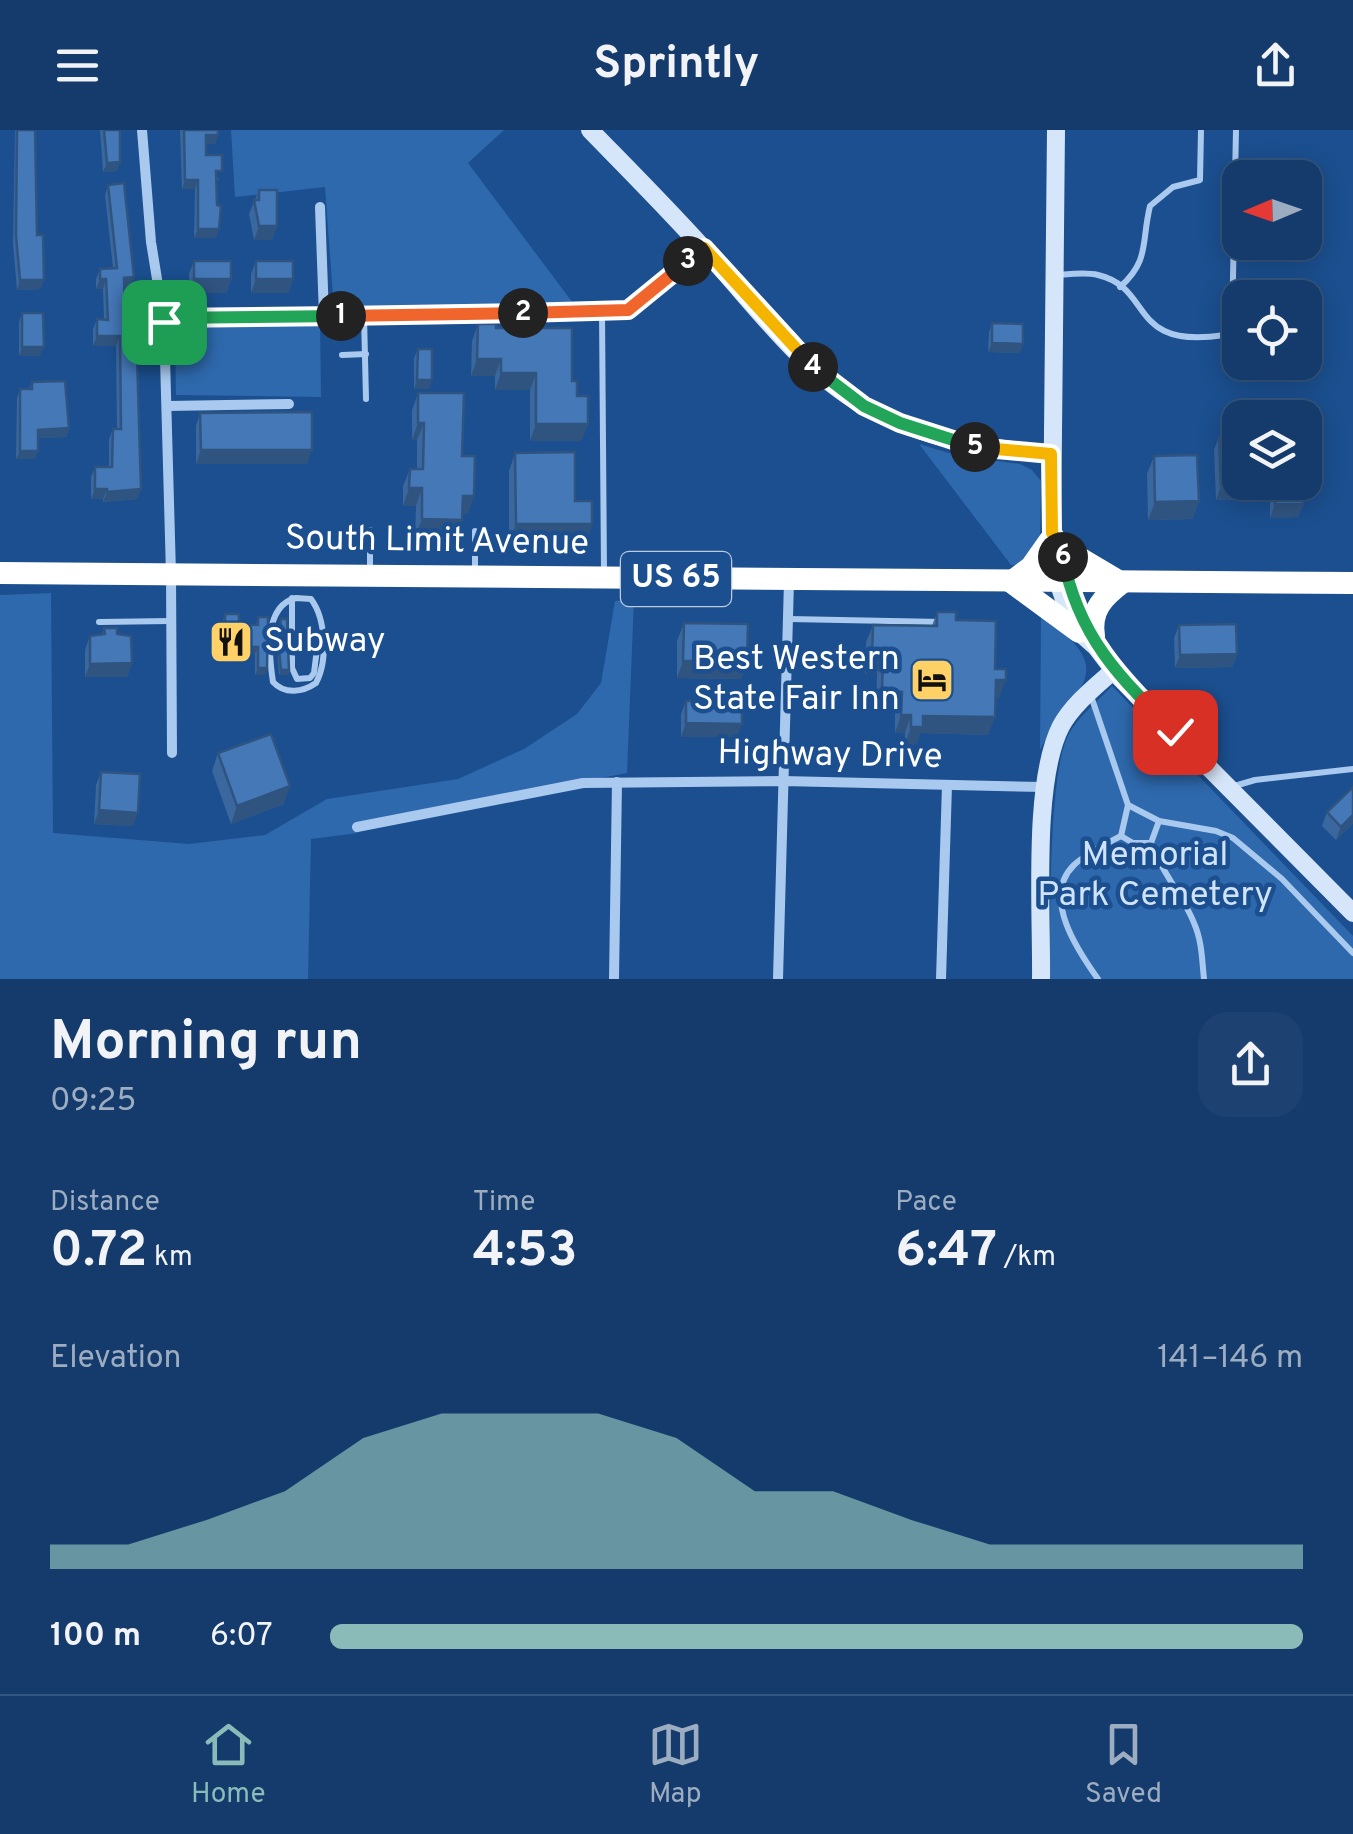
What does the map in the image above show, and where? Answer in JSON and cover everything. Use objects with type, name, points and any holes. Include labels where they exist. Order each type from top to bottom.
[{"type":"highway","points":[[1054,540],[1098,571],[1123,582],[1096,608],[1089,638],[1011,582],[1054,540]]},
{"type":"highway","name":"South Limit Avenue","points":[[0,573],[171,574],[295,591],[370,576],[1353,583]]},
{"type":"street","points":[[142,130],[151,242],[163,318],[168,406],[172,753]]},
{"type":"street","points":[[590,130],[704,248],[805,361],[864,406],[900,423],[978,448],[1051,454]]},
{"type":"street","points":[[1056,130],[1051,454],[1054,540],[1063,582],[1089,638],[1114,670],[1353,913]]},
{"type":"street","points":[[320,207],[324,316]]},
{"type":"street","points":[[163,318],[628,310],[704,248]]},
{"type":"street","points":[[168,406],[290,404]]},
{"type":"street","points":[[778,979],[789,580]]},
{"type":"street","points":[[1041,979],[1043,786],[1062,725],[1114,670]]},
{"type":"street","points":[[614,979],[617,782]]},
{"type":"street","name":"Highway Drive","points":[[358,826],[583,783],[1043,786]]},
{"type":"street","points":[[941,979],[947,785]]},
{"type":"lane","points":[[1120,288],[1137,272],[1143,257],[1150,206],[1173,187],[1200,180],[1201,130]]},
{"type":"lane","points":[[1053,275],[1098,275],[1120,288],[1159,331],[1179,336],[1224,335],[1232,328],[1236,130]]},
{"type":"lane","points":[[602,312],[604,578]]},
{"type":"lane","points":[[364,316],[366,398]]},
{"type":"lane","points":[[342,355],[366,354]]},
{"type":"lane","points":[[370,530],[370,576]]},
{"type":"lane","points":[[476,531],[476,577]]},
{"type":"lane","points":[[295,591],[292,668],[297,679],[310,678],[314,673],[322,627]]},
{"type":"lane","points":[[295,591],[315,604],[322,627],[322,670],[316,683],[303,690],[278,687],[272,674],[274,614],[295,591]]},
{"type":"lane","points":[[788,619],[958,623]]},
{"type":"lane","points":[[99,622],[172,621]]},
{"type":"lane","points":[[1090,692],[1128,805],[1121,836],[1072,867],[1064,886],[1062,908],[1068,930],[1098,979]]},
{"type":"lane","points":[[1231,788],[1254,780],[1353,769]]},
{"type":"lane","points":[[1128,805],[1160,821],[1216,830],[1249,849],[1353,953]]},
{"type":"lane","points":[[1160,821],[1151,844],[1193,920],[1200,940],[1204,979]]},
{"type":"lane","points":[[1121,836],[1133,843],[1151,844]]},
{"type":"green space","points":[[231,130],[504,130],[468,163],[579,311],[334,310],[325,187],[235,197]]},
{"type":"green space","points":[[320,323],[321,397],[176,395],[175,333],[179,326]]},
{"type":"green space","points":[[919,444],[959,456],[1020,464],[1032,470],[1041,481],[1040,542],[1023,565],[1011,565]]},
{"type":"green space","points":[[51,593],[53,833],[189,844],[265,835],[327,799],[458,779],[524,749],[577,714],[601,683],[615,601],[634,599],[627,773],[359,824],[358,833],[311,839],[308,979],[0,979],[0,595]]},
{"type":"green space","points":[[1041,614],[1081,652],[1086,667],[1077,694],[1040,750]]},
{"type":"green space","name":"Memorial Park Cemetery","points":[[1112,686],[1353,936],[1353,979],[1050,979],[1057,779],[1070,732]]},
{"type":"building","points":[[17,130],[35,130],[37,235],[43,235],[44,280],[20,280],[16,235]]},
{"type":"building","points":[[104,130],[120,130],[120,162],[107,163]]},
{"type":"building","points":[[184,130],[218,130],[218,135],[206,135],[206,155],[222,155],[222,171],[216,171],[217,205],[221,206],[219,229],[198,229],[198,180],[185,180]]},
{"type":"building","points":[[124,183],[134,277],[124,278],[125,322],[136,323],[141,489],[107,492],[95,489],[95,467],[112,467],[113,429],[121,429],[120,336],[97,336],[97,319],[108,320],[106,279],[100,279],[100,269],[117,268],[108,185]]},
{"type":"building","points":[[259,190],[277,190],[277,226],[259,226],[254,200],[259,200]]},
{"type":"building","points":[[194,261],[231,261],[231,279],[194,279]]},
{"type":"building","points":[[256,261],[293,261],[293,279],[256,279]]},
{"type":"building","points":[[22,313],[43,313],[44,347],[22,347]]},
{"type":"building","points":[[992,323],[1023,324],[1023,344],[992,343]]},
{"type":"building","points":[[478,324],[496,324],[496,328],[572,328],[572,381],[577,381],[577,396],[588,396],[588,424],[536,424],[536,373],[501,373],[501,359],[477,359]]},
{"type":"building","points":[[418,349],[432,349],[432,380],[417,380]]},
{"type":"building","points":[[65,381],[69,428],[38,430],[38,451],[20,451],[20,389],[32,389],[32,382]]},
{"type":"building","points":[[418,393],[464,393],[462,456],[475,456],[474,496],[463,496],[462,520],[422,519],[422,488],[409,488],[410,469],[423,469],[424,423],[418,423]]},
{"type":"building","points":[[312,412],[312,450],[201,450],[200,413]]},
{"type":"building","points":[[1222,437],[1222,486],[1221,486]]},
{"type":"building","points":[[575,452],[575,501],[592,501],[592,524],[516,524],[515,453]]},
{"type":"building","points":[[1197,455],[1199,501],[1155,502],[1154,456]]},
{"type":"building","points":[[1275,500],[1303,500],[1303,504],[1275,504]]},
{"type":"building","name":"Best Western State Fair Inn","points":[[937,612],[956,612],[956,620],[996,621],[995,669],[1006,669],[1006,680],[996,680],[995,717],[923,716],[923,727],[911,727],[911,715],[901,715],[902,692],[882,691],[883,657],[872,656],[873,625],[937,626]]},
{"type":"building","points":[[225,614],[239,614],[239,624],[258,625],[258,617],[268,617],[267,668],[258,668],[258,647],[225,647]]},
{"type":"building","points":[[281,619],[287,619],[289,670],[281,670]]},
{"type":"building","points":[[684,623],[748,624],[747,661],[683,661]]},
{"type":"building","points":[[1236,624],[1237,654],[1180,655],[1179,625]]},
{"type":"building","points":[[104,628],[117,628],[117,634],[131,636],[132,663],[90,664],[90,636],[105,634]]},
{"type":"building","points":[[700,697],[742,701],[742,724],[686,723],[686,701],[700,701]]},
{"type":"building","points":[[271,734],[290,786],[237,806],[218,753]]},
{"type":"building","points":[[101,772],[140,774],[138,813],[99,810]]},
{"type":"building","points":[[1353,787],[1353,815],[1341,827],[1327,812]]},
{"type":"place","name":"Subway","points":[[231,642]]},
{"type":"place","name":"Best Western State Fair Inn","points":[[932,680]]},
{"type":"route","points":[[164,322],[163,318],[628,310],[704,248],[805,361],[864,406],[900,423],[978,448],[1051,454],[1052,533],[1061,547],[1080,611],[1096,646],[1119,676],[1175,732]]}]
